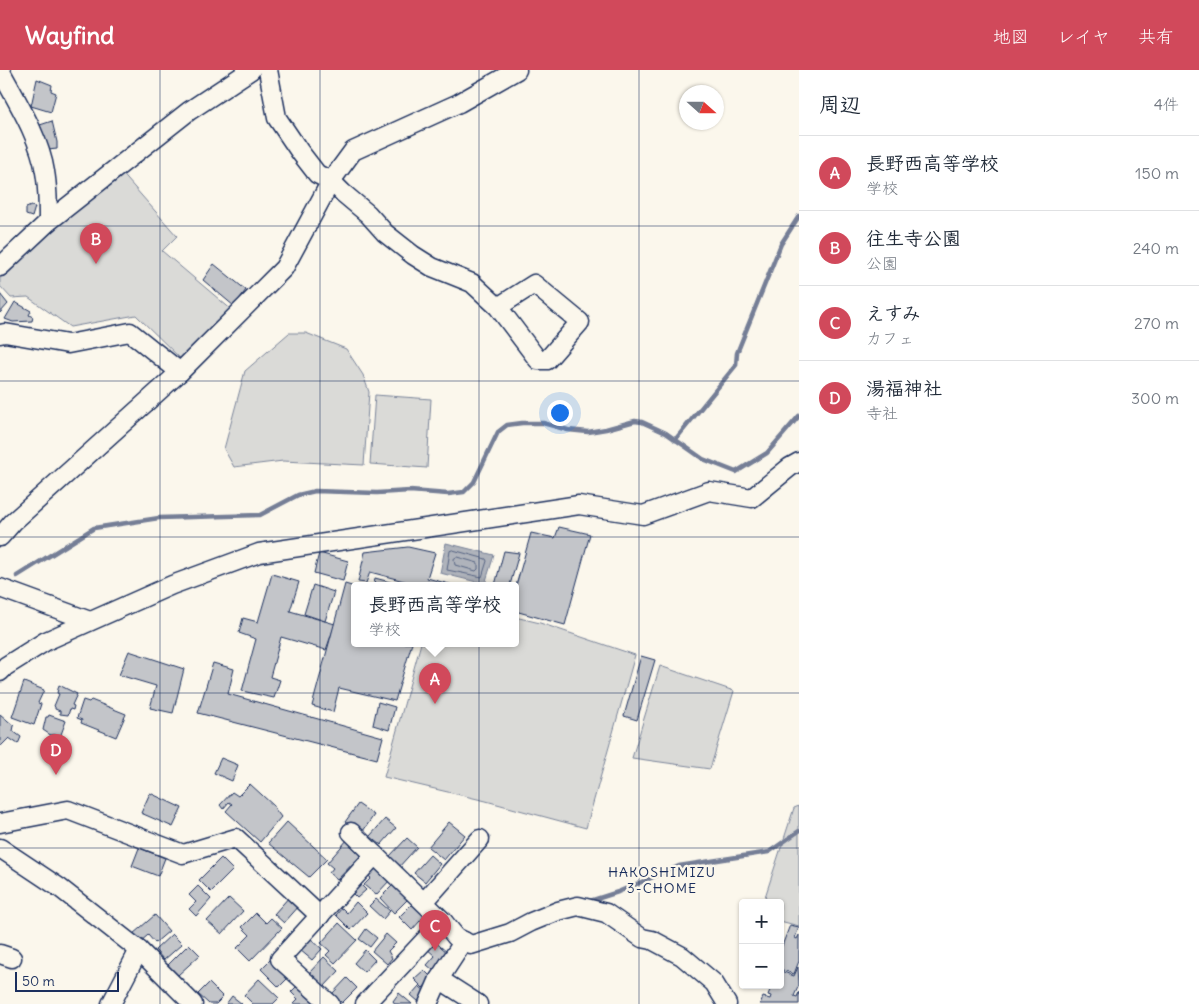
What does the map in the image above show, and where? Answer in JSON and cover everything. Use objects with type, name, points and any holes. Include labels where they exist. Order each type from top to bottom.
[{"type":"street","points":[[0,70],[31,129],[45,170],[48,222]]},
{"type":"street","points":[[0,267],[48,222],[189,111],[251,70]]},
{"type":"street","points":[[268,70],[277,118],[317,174],[331,181],[398,243],[432,266],[472,284],[498,307],[538,360],[547,360],[580,322],[534,284],[498,307]]},
{"type":"street","points":[[0,537],[13,522],[180,372],[284,268],[331,181],[353,151],[459,104],[517,70]]},
{"type":"street","points":[[0,334],[5,333],[68,344],[130,332],[180,372]]},
{"type":"street","points":[[0,672],[6,666],[46,641],[172,585],[259,553],[579,505],[643,515],[709,491],[752,498],[790,466],[799,462]]},
{"type":"street","points":[[0,588],[90,621]]},
{"type":"street","points":[[0,823],[68,810],[183,854],[236,838],[320,916]]},
{"type":"street","points":[[351,832],[424,902],[456,937],[471,945],[510,934],[531,922],[558,911],[578,906],[606,913],[642,938],[652,940],[682,956],[714,983],[727,1004]]},
{"type":"street","points":[[424,902],[480,839]]},
{"type":"street","points":[[0,848],[60,888],[139,950],[193,1004]]},
{"type":"street","points":[[330,1004],[280,959],[375,855]]},
{"type":"street","points":[[365,1004],[443,921]]},
{"type":"street","points":[[428,1004],[439,980],[464,941]]},
{"type":"street","points":[[111,1004],[139,950]]},
{"type":"street","points":[[439,980],[478,1004]]},
{"type":"shaded area","points":[[120,171],[177,236],[162,251],[233,311],[187,365],[136,315],[70,327],[28,297],[11,298],[0,286],[0,278]]},
{"type":"shaded area","points":[[289,333],[306,333],[346,349],[363,375],[369,392],[364,465],[283,461],[234,467],[224,449],[245,371]]},
{"type":"shaded area","points":[[375,395],[431,399],[427,468],[370,464]]},
{"type":"shaded area","points":[[519,618],[540,623],[635,655],[586,828],[486,801],[384,777],[420,647],[519,647]]},
{"type":"shaded area","points":[[660,666],[734,691],[710,769],[632,758]]},
{"type":"shaded area","points":[[799,806],[799,926],[784,922],[784,899],[766,899],[765,897],[794,808]]},
{"type":"water","points":[[446,543],[494,555],[486,582],[477,582],[440,573]]},
{"type":"building","points":[[37,79],[52,85],[51,91],[56,93],[51,112],[31,106]]},
{"type":"building","points":[[52,121],[57,149],[48,150],[40,125]]},
{"type":"building","points":[[35,207],[32,217],[26,215],[26,208]]},
{"type":"building","points":[[214,264],[246,290],[234,306],[203,280]]},
{"type":"building","points":[[0,294],[8,304],[0,313]]},
{"type":"building","points":[[15,302],[31,311],[29,315],[33,317],[32,321],[13,322],[5,319]]},
{"type":"building","points":[[559,527],[590,534],[565,625],[519,612],[519,582],[517,582],[531,533],[555,538]]},
{"type":"building","points":[[408,547],[435,553],[427,578],[442,582],[408,582],[370,572],[366,582],[358,582],[365,552]]},
{"type":"building","points":[[504,551],[519,553],[511,582],[496,582]]},
{"type":"building","points":[[319,553],[348,561],[343,581],[314,573]]},
{"type":"building","points":[[272,574],[299,582],[290,611],[335,624],[326,650],[281,637],[270,677],[280,680],[274,698],[242,691],[256,639],[239,633],[243,618],[258,622]]},
{"type":"building","points":[[375,578],[390,582],[374,582]]},
{"type":"building","points":[[345,584],[351,586],[351,647],[411,647],[395,701],[339,688],[333,712],[312,706]]},
{"type":"building","points":[[313,585],[334,592],[325,621],[304,614]]},
{"type":"building","points":[[129,651],[184,669],[173,713],[150,708],[156,686],[119,675]]},
{"type":"building","points":[[641,656],[655,660],[637,720],[624,716]]},
{"type":"building","points":[[213,663],[234,669],[228,694],[383,737],[377,759],[198,713]]},
{"type":"building","points":[[24,682],[44,690],[38,703],[41,704],[34,725],[12,717]]},
{"type":"building","points":[[59,685],[77,694],[72,705],[74,706],[73,710],[70,709],[68,715],[60,714],[60,711],[55,709],[54,706],[59,694],[57,693]]},
{"type":"building","points":[[83,700],[89,702],[91,700],[126,714],[116,737],[81,723],[82,720],[77,718]]},
{"type":"building","points":[[378,702],[395,707],[389,730],[373,725]]},
{"type":"building","points":[[0,714],[14,726],[13,731],[21,737],[18,744],[9,738],[0,745]]},
{"type":"building","points":[[49,715],[66,721],[60,737],[53,734],[52,736],[43,730],[46,717]]},
{"type":"building","points":[[221,758],[238,765],[232,781],[214,773]]},
{"type":"building","points":[[250,784],[274,806],[281,817],[260,842],[226,811],[232,804],[229,802],[223,809],[220,805],[232,792],[238,796]]},
{"type":"building","points":[[150,793],[182,808],[173,827],[141,813]]},
{"type":"building","points":[[358,804],[374,815],[361,834],[345,822]]},
{"type":"building","points":[[385,819],[396,828],[381,845],[370,836]]},
{"type":"building","points":[[287,822],[327,859],[309,877],[268,843]]},
{"type":"building","points":[[449,822],[465,835],[444,860],[428,847]]},
{"type":"building","points":[[407,838],[417,847],[398,868],[388,858]]},
{"type":"building","points":[[348,839],[363,853],[337,880],[329,873],[333,868],[327,863]]},
{"type":"building","points":[[139,848],[165,858],[158,876],[132,866]]},
{"type":"building","points":[[430,855],[440,864],[425,882],[414,873]]},
{"type":"building","points":[[221,858],[233,870],[211,892],[199,880]]},
{"type":"building","points":[[373,864],[391,879],[376,895],[364,885],[371,878],[365,873]]},
{"type":"building","points":[[356,880],[366,890],[357,898],[348,889]]},
{"type":"building","points":[[396,882],[410,897],[394,913],[380,898]]},
{"type":"building","points":[[198,886],[211,899],[196,916],[189,909],[196,902],[189,895]]},
{"type":"building","points":[[290,896],[300,905],[284,923],[274,914]]},
{"type":"building","points":[[229,898],[243,911],[222,934],[207,921]]},
{"type":"building","points":[[376,899],[390,911],[383,919],[369,906]]},
{"type":"building","points":[[415,901],[428,912],[412,930],[399,917]]},
{"type":"building","points":[[356,902],[367,913],[351,930],[336,915],[342,908],[347,913]]},
{"type":"building","points":[[256,913],[266,923],[271,918],[282,928],[250,961],[237,948],[250,935],[242,927]]},
{"type":"building","points":[[155,915],[169,931],[155,943],[148,935],[140,942],[133,934]]},
{"type":"building","points":[[339,923],[357,940],[335,963],[326,955],[330,951],[321,943]]},
{"type":"building","points":[[790,925],[799,927],[795,938],[797,939],[799,935],[799,961],[794,974],[784,970],[784,941]]},
{"type":"building","points":[[366,929],[377,938],[370,947],[359,939]]},
{"type":"building","points":[[172,934],[182,944],[164,960],[155,950]]},
{"type":"building","points":[[386,934],[396,943],[388,951],[392,958],[387,964],[372,951]]},
{"type":"building","points":[[310,938],[322,949],[312,960],[300,950]]},
{"type":"building","points":[[433,940],[448,953],[433,970],[427,965],[435,956],[426,948]]},
{"type":"building","points":[[189,944],[200,955],[178,975],[168,965]]},
{"type":"building","points":[[365,950],[375,960],[364,972],[354,963]]},
{"type":"building","points":[[324,957],[339,971],[323,988],[308,974]]},
{"type":"building","points":[[272,958],[290,976],[279,987],[261,969]]},
{"type":"building","points":[[798,967],[799,985],[794,996],[797,997],[799,992],[799,1004],[760,1004],[763,997],[770,999],[771,996],[768,995],[770,989],[784,989],[784,972],[794,976]]},
{"type":"building","points":[[424,970],[432,978],[423,988],[414,979]]},
{"type":"building","points":[[347,978],[357,988],[342,1003],[332,994]]},
{"type":"building","points":[[259,979],[279,998],[273,1004],[253,1004],[244,995]]},
{"type":"building","points":[[209,983],[223,997],[216,1004],[209,1004],[198,994]]},
{"type":"building","points":[[299,984],[319,1004],[293,1004],[298,999],[291,992]]},
{"type":"building","points":[[419,986],[427,993],[419,1002],[411,995]]},
{"type":"building","points":[[399,993],[412,1004],[395,1004],[393,1001]]},
{"type":"building","points":[[232,996],[242,1004],[226,1004]]},
{"type":"waterway","points":[[675,440],[736,365],[737,353],[781,244],[799,216]]},
{"type":"waterway","points":[[17,576],[94,528],[159,518],[260,515],[298,495],[315,491],[377,493],[410,491],[448,494],[464,492],[474,482],[498,432],[507,425],[543,423],[568,430],[588,432],[635,421],[642,422],[666,433],[703,459],[736,472],[767,453],[799,416]]},
{"type":"waterway","points":[[587,902],[618,892],[679,866],[769,852],[799,831]]},
{"type":"place","name":"往生寺公園","points":[[96,264]]},
{"type":"place","name":"長野西高等学校","points":[[435,704]]},
{"type":"place","name":"湯福神社","points":[[56,775]]},
{"type":"place","name":"えすみ","points":[[435,951]]},
{"type":"district","name":"HAKOSHIMIZU 3-CHOME","points":[[662,880]]}]
